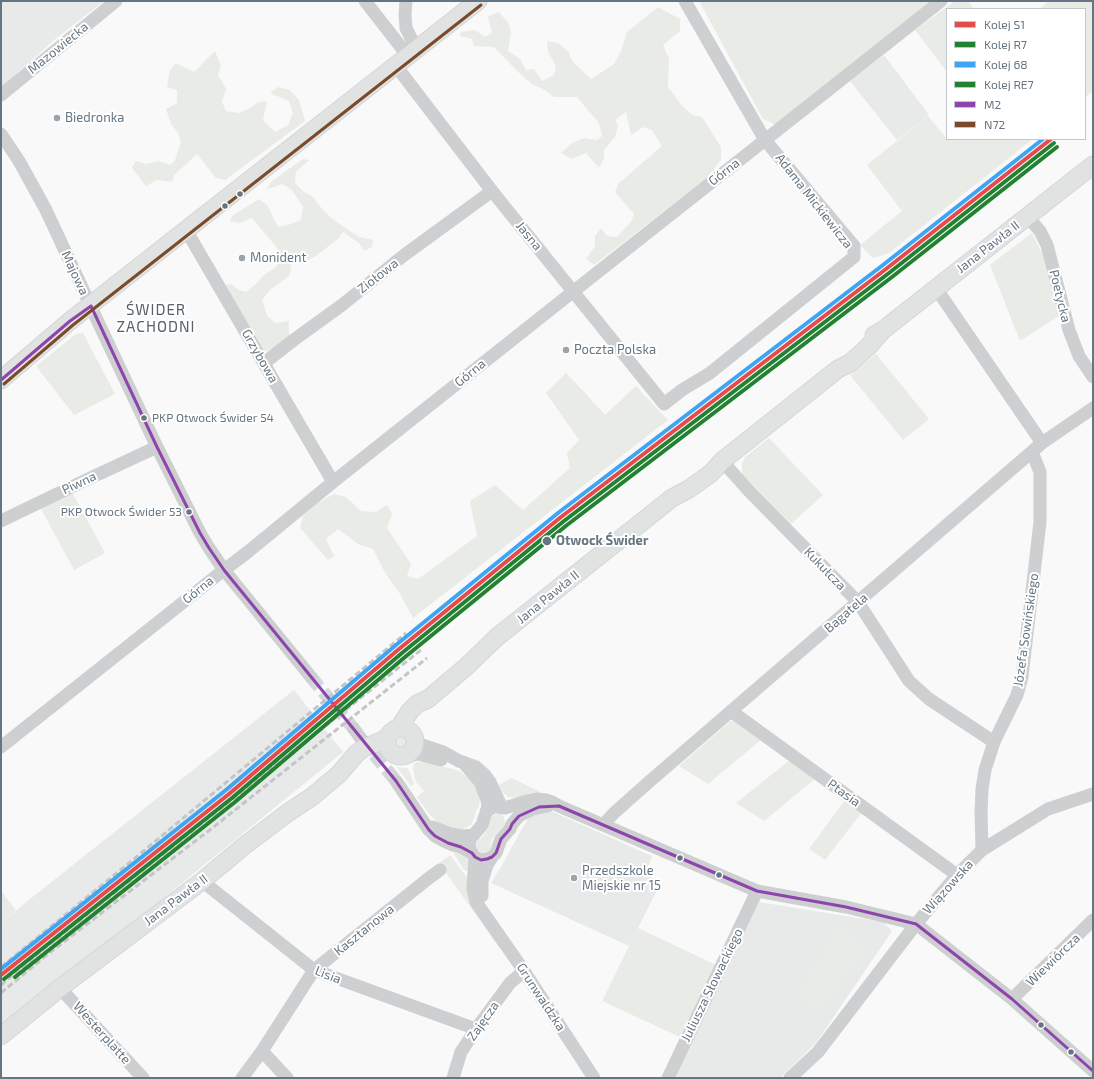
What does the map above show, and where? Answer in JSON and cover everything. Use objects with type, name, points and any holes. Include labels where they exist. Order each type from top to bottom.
[{"type":"main road","points":[[1,380],[70,321],[478,1]]},
{"type":"main road","name":"Jana Pawła II","points":[[1,1036],[60,988],[202,882],[244,846],[312,796],[339,774],[357,753],[364,748],[403,734],[428,699],[467,666],[497,637],[672,498],[684,484],[706,466],[715,461],[722,461],[838,369],[850,351],[884,330],[935,288],[1093,165]]},
{"type":"main road","points":[[350,762],[384,753],[399,755],[409,754],[414,748],[403,734],[386,741],[389,750],[399,755]]},
{"type":"street","name":"Mazowiecka","points":[[1,95],[116,1]]},
{"type":"street","name":"Jasna","points":[[365,1],[408,57],[492,191],[664,404]]},
{"type":"street","points":[[406,1],[406,28],[412,40],[408,57]]},
{"type":"street","name":"Adama Mickiewicza","points":[[664,404],[682,390],[710,373],[854,258],[854,246],[766,140],[685,1]]},
{"type":"street","name":"Górna","points":[[1,747],[249,551],[333,482],[573,291],[941,1]]},
{"type":"street","name":"Majowa","points":[[1,134],[19,161],[46,210],[154,449],[200,533],[224,570],[311,677]]},
{"type":"street","name":"Ziołowa","points":[[264,363],[342,305],[403,256],[492,191]]},
{"type":"street","name":"Poetycka","points":[[1027,216],[1040,231],[1047,245],[1069,330],[1079,356],[1093,377]]},
{"type":"street","name":"Grzybowa","points":[[186,230],[333,482]]},
{"type":"street","points":[[935,288],[1042,443]]},
{"type":"street","name":"Bagatela","points":[[604,824],[614,813],[731,711],[1042,443],[1093,408]]},
{"type":"street","name":"Piwna","points":[[1,521],[154,449]]},
{"type":"street","name":"Józefa Sowińskiego","points":[[982,850],[981,812],[985,770],[994,742],[1017,695],[1022,677],[1040,522],[1040,472],[1032,452]]},
{"type":"street","name":"Kukułcza","points":[[722,461],[749,491],[858,602],[909,681],[929,699],[994,742]]},
{"type":"street","name":"Ptasia","points":[[731,711],[956,875]]},
{"type":"street","points":[[354,729],[362,740]]},
{"type":"street","points":[[403,734],[422,745],[443,752],[461,762],[476,767],[490,782],[503,808],[510,814],[512,824]]},
{"type":"street","points":[[399,755],[418,754],[440,760],[461,762],[480,782],[487,800],[488,806],[482,825],[474,835],[463,836],[446,833],[424,822]]},
{"type":"street","points":[[396,781],[434,836],[453,845],[462,847],[481,860],[487,860],[492,857]]},
{"type":"street","name":"Wiązowska","points":[[790,1078],[818,1052],[916,924],[956,875],[982,850],[1048,809],[1093,794]]},
{"type":"street","points":[[486,812],[490,809],[503,808],[527,801],[537,799],[546,800],[757,891],[846,907],[916,924],[1012,999],[1093,1071]]},
{"type":"street","name":"Grunwaldzka","points":[[487,917],[483,904],[482,891],[484,873],[492,857],[496,854],[501,839],[519,816],[539,807],[563,807]]},
{"type":"street","name":"Grunwaldzka","points":[[474,835],[471,838],[470,849],[474,855],[473,888],[476,902],[524,971],[594,1078]]},
{"type":"street","name":"Kasztanowa","points":[[242,1078],[262,1051],[314,970],[440,870]]},
{"type":"street","name":"Lisia","points":[[202,882],[314,970],[476,1028]]},
{"type":"street","name":"Juliusza Słowackiego","points":[[668,1078],[757,891]]},
{"type":"street","name":"Wiewiórcza","points":[[1012,999],[1093,920]]},
{"type":"street","name":"Zajęcza","points":[[453,1078],[462,1052],[476,1028],[510,983],[524,971]]},
{"type":"street","name":"Westerplatte","points":[[60,988],[143,1078]]},
{"type":"street","points":[[262,1051],[287,1078]]},
{"type":"shaded area","points":[[1,1],[104,1],[53,41],[1,88]]},
{"type":"shaded area","points":[[699,1],[935,1],[776,125],[763,119]]},
{"type":"shaded area","points":[[955,1],[968,1],[973,8],[946,8],[946,71],[915,30]]},
{"type":"shaded area","points":[[1049,1],[1093,1],[1093,91],[1086,96],[1086,8],[1040,8]]},
{"type":"shaded area","points":[[658,7],[680,19],[680,31],[663,45],[669,59],[668,87],[683,107],[693,115],[702,117],[721,147],[721,160],[708,177],[594,265],[586,259],[595,246],[595,236],[601,228],[607,236],[617,237],[631,222],[634,214],[615,192],[618,184],[662,146],[652,130],[643,127],[631,135],[626,112],[615,120],[618,125],[615,137],[604,150],[604,158],[599,168],[586,153],[572,159],[561,153],[572,143],[584,138],[597,140],[602,136],[599,123],[577,97],[554,97],[543,89],[532,84],[494,47],[474,46],[472,39],[460,36],[461,32],[475,30],[485,37],[492,33],[488,16],[499,12],[509,24],[511,33],[508,51],[520,59],[526,70],[534,69],[542,81],[554,75],[556,66],[548,52],[547,41],[558,43],[568,51],[572,61],[591,79],[614,64],[621,51],[627,32]]},
{"type":"shaded area","points":[[215,51],[221,66],[218,75],[226,89],[222,102],[226,111],[239,113],[259,102],[267,101],[263,120],[275,132],[288,125],[293,113],[289,101],[270,93],[278,87],[290,90],[299,100],[305,121],[225,180],[216,178],[197,154],[174,175],[172,182],[157,180],[146,186],[132,168],[136,161],[146,164],[158,161],[170,165],[175,160],[181,142],[178,133],[171,124],[166,109],[177,103],[177,90],[167,87],[170,70],[176,63],[194,72]]},
{"type":"shaded area","points":[[884,55],[929,115],[897,140],[850,81]]},
{"type":"shaded area","points":[[928,116],[946,138],[946,140],[1032,140],[889,253],[873,258],[860,245],[902,211],[867,165]]},
{"type":"shaded area","points":[[303,159],[309,160],[296,172],[295,183],[304,192],[312,196],[323,210],[335,221],[359,237],[373,240],[372,247],[364,251],[359,243],[343,232],[339,238],[316,256],[305,261],[296,257],[291,261],[290,275],[270,290],[262,300],[267,316],[276,323],[289,321],[289,336],[279,345],[261,354],[224,285],[231,284],[239,290],[246,292],[264,275],[275,268],[279,262],[278,249],[252,218],[240,223],[230,221],[232,216],[259,199],[267,205],[278,227],[301,220],[303,207],[292,190],[282,184],[266,190],[272,181]]},
{"type":"shaded area","points":[[1032,233],[1045,259],[1059,316],[1020,341],[990,265]]},
{"type":"shaded area","points":[[83,333],[115,394],[74,415],[36,366],[76,334]]},
{"type":"shaded area","points":[[876,354],[929,419],[903,440],[850,375]]},
{"type":"shaded area","points":[[566,373],[605,415],[636,386],[668,420],[413,618],[400,594],[384,571],[373,549],[358,544],[338,529],[326,539],[334,556],[328,560],[300,528],[303,516],[317,503],[334,494],[346,497],[361,511],[376,512],[387,505],[392,514],[387,528],[411,564],[407,576],[418,579],[477,536],[470,501],[495,485],[523,510],[570,468],[567,453],[579,440],[546,393]]},
{"type":"shaded area","points":[[769,438],[823,495],[791,524],[742,474],[742,463],[745,457]]},
{"type":"shaded area","points":[[72,492],[105,553],[74,570],[40,507]]},
{"type":"shaded area","points":[[294,690],[343,752],[53,988],[1,1026],[1,923]]},
{"type":"shaded area","points":[[731,721],[737,721],[762,739],[708,784],[679,766]]},
{"type":"shaded area","points":[[398,736],[404,736],[408,740],[408,746],[404,750],[398,750],[394,746],[394,740]]},
{"type":"shaded area","points":[[790,760],[816,778],[764,821],[736,803]]},
{"type":"shaded area","points":[[416,762],[453,769],[461,772],[471,780],[480,797],[479,807],[471,825],[463,829],[451,828],[438,822],[430,815],[417,797],[424,791],[416,782],[413,769]]},
{"type":"shaded area","points":[[397,767],[408,768],[414,784],[411,786]]},
{"type":"shaded area","points":[[511,778],[539,791],[540,793],[515,798],[508,797],[502,792],[499,785]]},
{"type":"shaded area","points":[[845,800],[862,812],[825,860],[809,849]]},
{"type":"shaded area","name":"Przedszkole Miejskie nr 15","points":[[551,811],[652,856],[645,874],[661,882],[629,946],[491,883],[528,819],[536,814]]},
{"type":"shaded area","points":[[496,814],[500,814],[504,817],[505,824],[492,839],[490,850],[483,853],[480,852],[477,850],[476,845],[488,828],[490,818]]},
{"type":"shaded area","points":[[454,848],[463,854],[468,860],[470,871],[464,870],[454,854]]},
{"type":"shaded area","points":[[451,856],[467,877],[470,877],[502,949],[500,949],[439,863]]},
{"type":"shaded area","points":[[1,891],[16,910],[1,923]]},
{"type":"shaded area","points":[[759,902],[883,922],[892,931],[816,1043],[780,1078],[674,1078]]},
{"type":"shaded area","points":[[839,927],[868,947],[855,966],[826,946]]},
{"type":"shaded area","points":[[638,928],[716,965],[680,1037],[602,1001]]},
{"type":"shaded area","points":[[828,948],[852,965],[821,1011],[796,994]]},
{"type":"tunnel","points":[[311,677],[354,729]]},
{"type":"tunnel","points":[[362,740],[396,781]]},
{"type":"railway","points":[[1,967],[123,868],[406,633]]},
{"type":"railway","points":[[1,985],[45,948],[421,650]]},
{"type":"railway","points":[[1,993],[48,954],[211,829],[427,658]]},
{"type":"rail line","name":"68","points":[[1,969],[226,790],[396,645],[558,513],[883,265],[1042,140]]},
{"type":"rail line","name":"S1","points":[[1,975],[229,794],[399,649],[561,517],[886,269],[1050,140]]},
{"type":"rail line","name":"R7","points":[[4,979],[232,798],[402,653],[564,521],[889,273],[1054,143]]},
{"type":"rail line","name":"RE7","points":[[15,977],[235,802],[405,657],[567,525],[892,277],[1057,147]]},
{"type":"transit line","name":"N72","points":[[4,384],[73,325],[481,5]]},
{"type":"transit line","name":"M2","points":[[91,306],[157,447],[209,548],[224,570],[396,781],[429,830],[435,836],[448,843],[461,847],[481,860],[487,859],[496,853],[501,839],[519,816],[539,807],[559,806],[757,891],[846,907],[916,924],[1012,999],[1093,1071]]},
{"type":"transit line","name":"M2","points":[[1,380],[70,321],[91,306]]},
{"type":"place","name":"Biedronka","points":[[57,118]]},
{"type":"place","name":"Monident","points":[[242,258]]},
{"type":"place","name":"Poczta Polska","points":[[566,350]]},
{"type":"place","name":"PKP Otwock Świder 54","points":[[144,418]]},
{"type":"place","name":"PKP Otwock Świder 53","points":[[189,512]]},
{"type":"place","name":"Otwock Świder","points":[[547,541]]},
{"type":"place","name":"Przedszkole Miejskie nr 15","points":[[574,878]]},
{"type":"district","name":"ŚWIDER ZACHODNI","points":[[156,318]]}]
